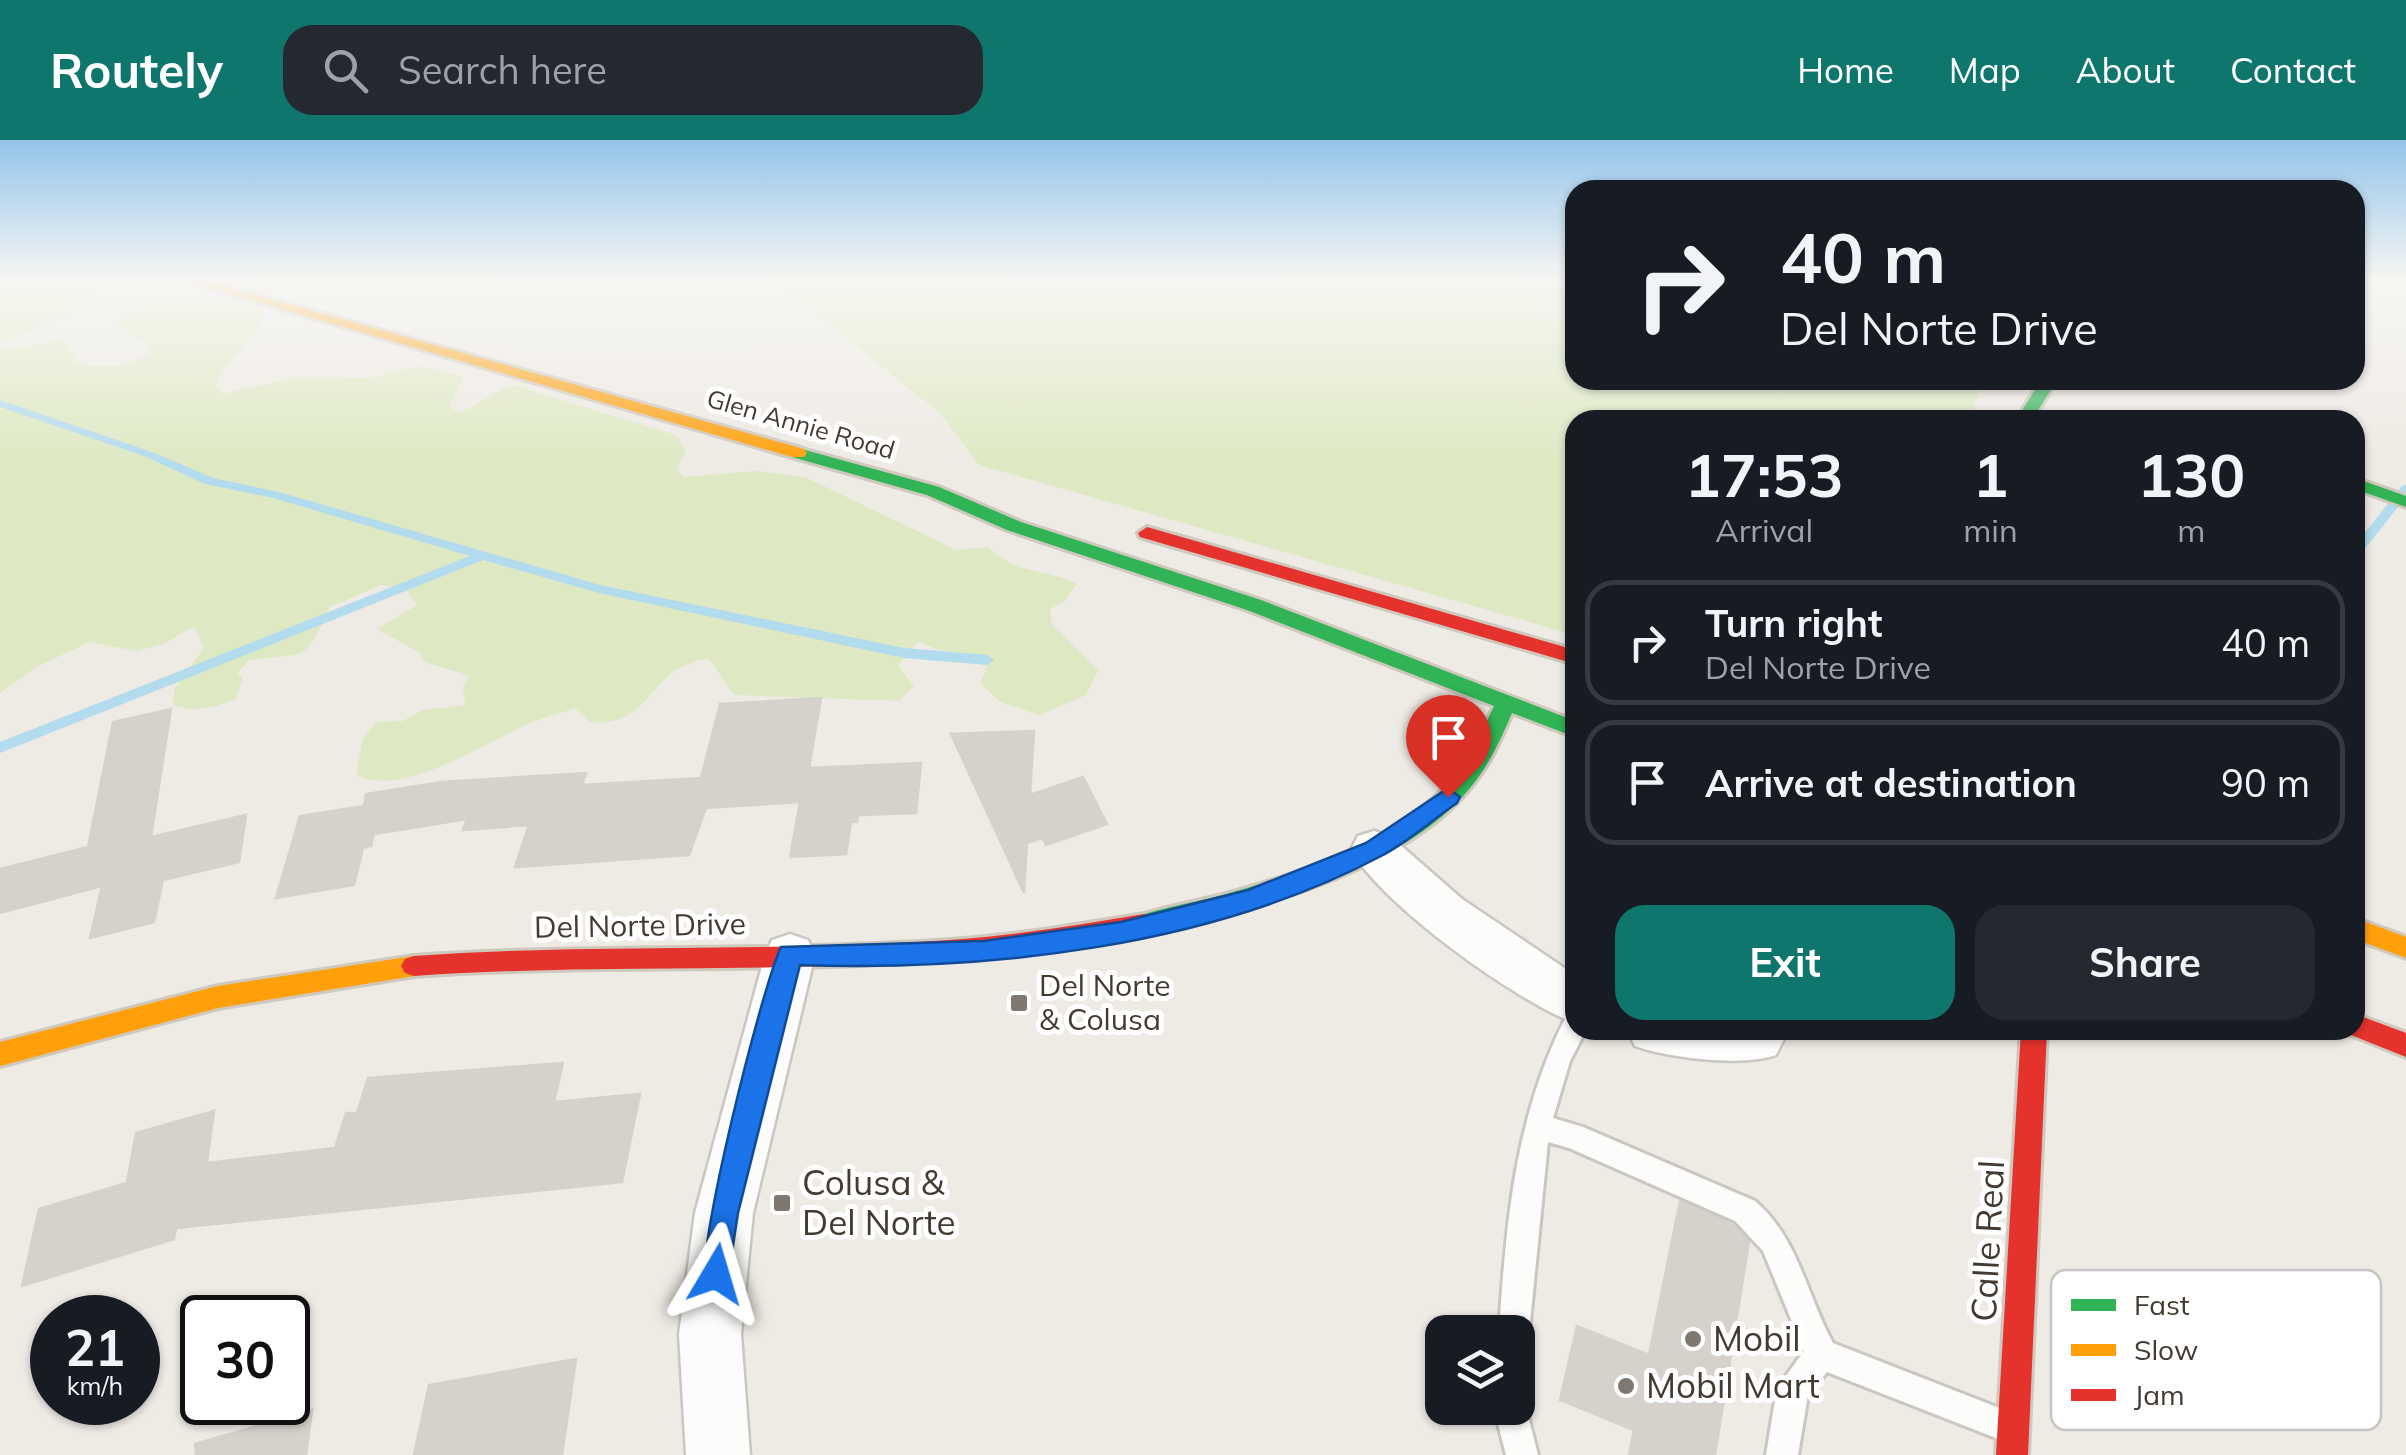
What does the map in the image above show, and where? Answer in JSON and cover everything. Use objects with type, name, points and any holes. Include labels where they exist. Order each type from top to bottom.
[{"type":"main road","name":"Glen Annie Road","points":[[409,342],[933,491],[1014,526],[1288,618],[1565,725]]},
{"type":"main road","points":[[2365,487],[2406,502]]},
{"type":"main road","name":"Glen Annie Road","points":[[933,491],[1021,503]]},
{"type":"main road","points":[[1130,528],[1565,654]]},
{"type":"main road","name":"Del Norte Drive","points":[[0,1054],[235,994],[352,974],[571,954],[883,957],[984,952],[1121,932],[1252,899],[1374,849],[1448,797],[1481,759],[1506,704]]},
{"type":"main road","points":[[2365,932],[2406,948]]},
{"type":"main road","points":[[2365,1029],[2402,1044]]},
{"type":"main road","name":"Calle Real","points":[[2013,1442],[2033,1040]]},
{"type":"street","points":[[1374,849],[1413,889],[1500,958],[1565,995]]},
{"type":"street","points":[[718,1455],[710,1334],[724,1213],[790,955]]},
{"type":"lane","points":[[1516,1315],[1537,1126],[1557,1055],[1566,1040]]},
{"type":"lane","points":[[1537,1126],[1574,1136],[1745,1211],[1766,1226],[1780,1246],[1809,1333],[1822,1354],[2013,1442]]},
{"type":"lane","points":[[1782,1455],[1794,1388],[1822,1354]]},
{"type":"lane","points":[[1514,1425],[1522,1455]]},
{"type":"green space","points":[[67,342],[76,362],[105,367],[151,354],[144,342],[247,342],[220,375],[216,385],[222,394],[297,377],[370,378],[418,366],[464,377],[448,406],[459,412],[516,386],[676,435],[686,452],[677,467],[683,477],[757,471],[805,477],[956,550],[988,547],[1011,563],[1077,584],[1064,602],[1050,609],[1052,625],[1098,670],[1086,695],[1040,715],[1000,702],[980,683],[988,667],[918,642],[898,665],[914,686],[899,701],[734,695],[709,659],[673,673],[627,716],[590,722],[575,708],[530,723],[419,774],[374,780],[356,774],[363,739],[376,722],[403,721],[423,710],[465,705],[463,687],[470,676],[425,662],[420,653],[377,629],[417,605],[406,589],[381,585],[330,607],[314,640],[301,653],[249,661],[237,673],[243,677],[236,699],[220,705],[197,709],[172,705],[175,688],[204,648],[194,626],[166,643],[136,651],[90,642],[36,667],[0,693],[0,344],[3,351]]},
{"type":"green space","points":[[851,342],[1565,342],[1565,390],[1980,390],[1973,410],[1565,410],[1565,632],[979,465],[940,413]]},
{"type":"building","points":[[821,698],[809,768],[921,763],[916,813],[858,815],[857,822],[851,822],[846,854],[790,857],[800,802],[706,808],[689,855],[515,867],[529,825],[463,830],[467,819],[374,834],[371,846],[363,848],[354,885],[276,898],[300,816],[364,806],[366,794],[442,782],[586,773],[582,785],[701,778],[720,704]]},
{"type":"building","points":[[171,709],[151,837],[246,815],[239,862],[163,880],[154,922],[90,938],[102,886],[0,913],[0,869],[88,847],[113,722]]},
{"type":"building","points":[[1034,731],[1030,795],[1083,777],[1107,824],[1046,845],[1042,838],[1027,843],[1024,893],[951,734]]},
{"type":"building","points":[[563,1063],[554,1102],[640,1094],[622,1182],[176,1228],[174,1239],[22,1286],[39,1209],[127,1183],[136,1133],[214,1111],[207,1163],[335,1148],[346,1113],[357,1113],[368,1078]]},
{"type":"building","name":"Mobil","points":[[1680,1201],[1733,1224],[1749,1241],[1715,1455],[1629,1455],[1634,1430],[1560,1400],[1577,1326],[1649,1355]]},
{"type":"building","points":[[576,1359],[562,1455],[414,1455],[429,1385]]},
{"type":"building","points":[[260,1425],[310,1425],[306,1455],[196,1455],[195,1444]]},
{"type":"waterway","points":[[0,403],[148,454],[209,481],[275,495],[482,555]]},
{"type":"waterway","points":[[2365,540],[2406,489]]},
{"type":"waterway","points":[[0,748],[482,555]]},
{"type":"waterway","points":[[482,555],[599,589],[904,653],[987,660]]},
{"type":"traffic: fast","points":[[2030,410],[2043,390]]},
{"type":"traffic: fast","points":[[798,453],[933,491],[1014,526],[1254,605],[1565,725]]},
{"type":"traffic: fast","points":[[2365,487],[2406,502]]},
{"type":"traffic: fast","points":[[1144,924],[1268,892],[1391,839],[1426,816],[1464,780],[1506,704]]},
{"type":"traffic: slow","points":[[408,342],[798,453]]},
{"type":"traffic: slow","points":[[2365,932],[2406,948]]},
{"type":"traffic: slow","points":[[0,1054],[218,997],[414,966]]},
{"type":"traffic: jam","points":[[1147,533],[1565,654]]},
{"type":"traffic: jam","points":[[414,966],[505,959],[872,954],[963,949],[1054,940],[1144,924]]},
{"type":"traffic: jam","points":[[2365,1029],[2406,1045]]},
{"type":"traffic: jam","points":[[2012,1455],[2033,1040]]},
{"type":"place","name":"Del Norte & Colusa","points":[[1019,1003]]},
{"type":"place","name":"Colusa & Del Norte","points":[[782,1203]]},
{"type":"place","name":"Mobil","points":[[1693,1339]]},
{"type":"place","name":"Mobil Mart","points":[[1626,1386]]},
{"type":"route","points":[[716,1274],[724,1213],[790,955],[883,957],[984,952],[1121,932],[1252,899],[1374,849],[1448,797]]}]
